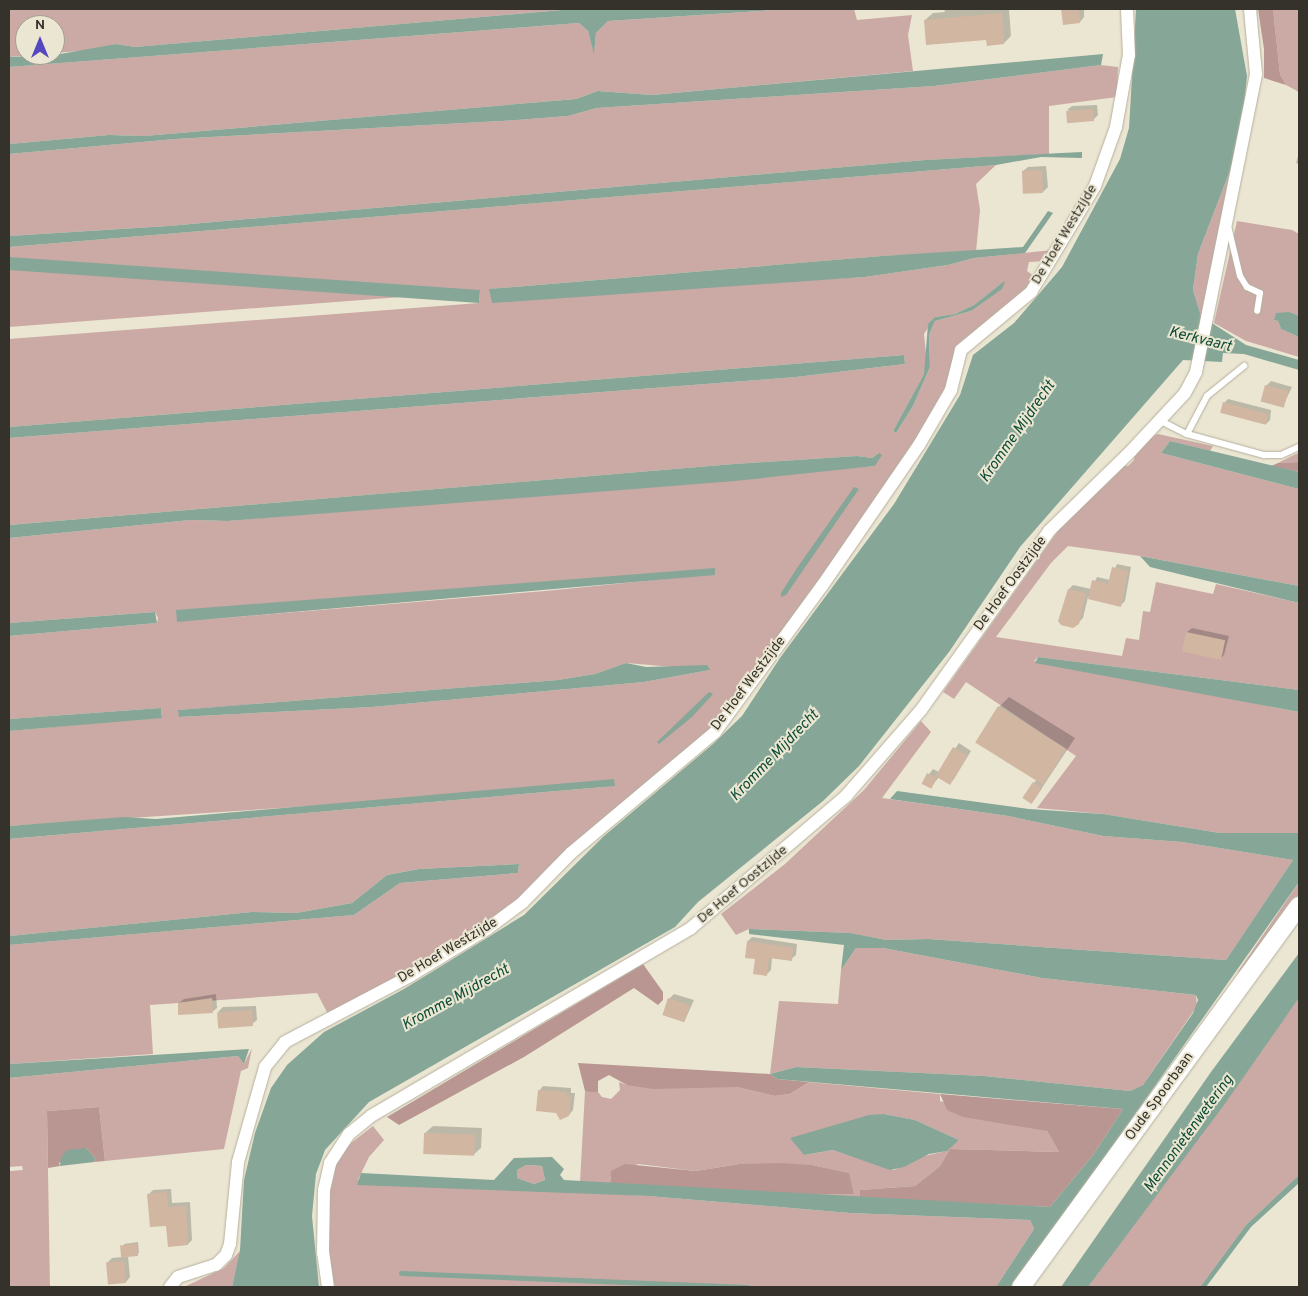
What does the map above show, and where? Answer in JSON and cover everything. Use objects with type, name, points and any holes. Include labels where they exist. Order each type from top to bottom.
[{"type":"street","name":"De Hoef Westzijde","points":[[170,1287],[178,1277],[216,1265],[226,1255],[230,1244],[238,1162],[265,1067],[285,1042],[410,976],[487,929],[522,903],[571,853],[715,732],[822,586],[919,445],[951,390],[961,350],[1031,292],[1095,186],[1116,127],[1129,56],[1127,9]]},
{"type":"street","points":[[1159,420],[1185,393],[1196,372],[1211,305],[1256,74],[1250,9]]},
{"type":"street","name":"De Hoef Oostzijde","points":[[328,1287],[323,1253],[324,1190],[330,1163],[349,1134],[371,1116],[692,928],[825,814],[861,780],[921,710],[1049,531],[1132,451],[1159,420]]},
{"type":"street","name":"Oude Spoorbaan","points":[[1021,1287],[1299,906]]},
{"type":"lane","points":[[1228,225],[1240,276],[1247,287],[1260,293],[1257,311]]},
{"type":"lane","points":[[1186,434],[1208,396],[1244,366]]},
{"type":"lane","points":[[1159,420],[1186,434],[1264,455],[1281,455],[1299,446]]},
{"type":"shaded area","points":[[9,9],[573,9],[135,47],[116,44],[93,50],[65,52],[65,15],[15,15],[15,56],[9,57]]},
{"type":"shaded area","points":[[789,9],[854,9],[857,20],[912,15],[908,35],[913,71],[652,95],[598,91],[576,99],[144,136],[109,135],[9,144],[9,67],[65,65],[65,63],[579,23],[588,31],[594,52],[596,33],[608,21]]},
{"type":"shaded area","points":[[1258,9],[1273,9],[1280,74],[1286,85],[1264,78],[1264,49]]},
{"type":"shaded area","points":[[1273,9],[1299,9],[1299,92],[1286,85],[1280,74]]},
{"type":"shaded area","points":[[1101,65],[1118,67],[1117,97],[1049,106],[1049,154],[925,160],[168,226],[9,236],[9,154],[175,139],[568,116],[597,108],[934,86]]},
{"type":"shaded area","points":[[1234,160],[1210,285],[1201,316],[1193,290],[1198,254]]},
{"type":"shaded area","points":[[996,165],[976,184],[980,210],[976,252],[882,256],[490,289],[744,284],[865,277],[948,265],[974,258],[1053,250],[1046,261],[1029,262],[1027,271],[1034,276],[1029,286],[957,345],[943,394],[903,464],[720,724],[521,904],[416,968],[328,1014],[317,993],[150,1005],[153,1054],[9,1064],[9,945],[354,915],[400,883],[518,873],[519,864],[419,869],[387,875],[352,903],[296,913],[252,912],[9,936],[9,839],[615,786],[9,826],[9,731],[162,717],[161,708],[9,719],[9,636],[157,623],[158,618],[155,612],[9,623],[9,538],[191,520],[228,521],[875,466],[879,453],[872,458],[857,456],[734,464],[9,525],[9,438],[796,377],[905,364],[904,355],[9,427],[9,339],[479,303],[480,291],[9,327],[9,247]],"holes":[[[1003,282],[971,311],[935,321],[929,335],[930,367],[913,406],[896,433],[893,431],[924,374],[927,363],[924,334],[935,317],[955,314],[974,305]],[[715,574],[545,591],[177,622]],[[626,663],[710,670],[644,682],[372,707],[179,717],[179,710],[558,680],[595,674]]]},
{"type":"shaded area","points":[[1237,221],[1292,230],[1299,234],[1299,316],[1290,312],[1274,320],[1278,321],[1281,329],[1299,337],[1299,357],[1246,341],[1214,323]]},
{"type":"shaded area","points":[[1158,434],[1213,446],[1210,451],[1170,441],[1161,453],[1299,489],[1299,586],[1140,556],[1068,546],[1051,563],[996,637],[1122,656],[1126,638],[1139,640],[1143,611],[1150,612],[1156,582],[1213,594],[1216,584],[1299,603],[1299,690],[1038,657],[1034,661],[1299,712],[1299,833],[1220,833],[1103,814],[1037,808],[1076,756],[966,682],[954,699],[943,692],[1065,521],[1120,465],[1128,466],[1134,460],[1135,451],[1149,437]]},
{"type":"shaded area","points":[[1299,453],[1299,462],[1278,463],[1296,454]]},
{"type":"shaded area","points":[[1299,462],[1299,472],[1271,466],[1278,463]]},
{"type":"shaded area","points":[[921,721],[931,732],[882,798],[1008,816],[1103,836],[1182,842],[1293,860],[1226,960],[928,939],[887,940],[849,933],[749,929],[736,935],[721,914],[785,864],[864,790]]},
{"type":"shaded area","points":[[1299,882],[1299,894],[1253,960],[1237,973]]},
{"type":"shaded area","points":[[856,948],[883,948],[1042,978],[1196,995],[1197,1006],[1143,1085],[1130,1091],[984,1076],[796,1067],[770,1074],[779,1001],[838,1004],[841,970]]},
{"type":"shaded area","points":[[643,964],[663,992],[663,1000],[658,1005],[634,988],[524,1057],[399,1125],[387,1117]]},
{"type":"shaded area","points":[[1299,998],[1299,1175],[1246,1225],[1200,1287],[1088,1287]]},
{"type":"shaded area","points":[[252,1048],[248,1068],[241,1071],[224,1149],[105,1161],[99,1107],[47,1111],[50,1287],[9,1287],[9,1171],[23,1170],[22,1166],[9,1167],[9,1078],[238,1056],[244,1064]]},
{"type":"shaded area","points":[[578,1063],[770,1074],[777,1079],[809,1082],[790,1094],[775,1096],[737,1087],[653,1089],[627,1085],[609,1075],[598,1081],[598,1092],[590,1092],[585,1091]]},
{"type":"shaded area","points":[[619,1082],[627,1085],[737,1087],[775,1096],[790,1094],[809,1082],[940,1094],[940,1101],[1047,1131],[1059,1152],[950,1149],[940,1166],[915,1186],[860,1190],[859,1198],[801,1195],[854,1194],[848,1173],[812,1165],[739,1164],[696,1171],[638,1164],[610,1177],[610,1184],[580,1182],[585,1091],[598,1092],[602,1097],[611,1099],[620,1090]],"holes":[[[884,1114],[915,1120],[959,1140],[946,1151],[916,1158],[894,1170],[833,1150],[804,1155],[856,1120]]]},
{"type":"shaded area","points":[[940,1094],[1123,1109],[1094,1154],[1050,1207],[859,1198],[860,1190],[915,1186],[940,1166],[950,1149],[1059,1152],[1047,1131],[963,1117],[947,1110]]},
{"type":"shaded area","points":[[99,1107],[105,1161],[94,1162],[95,1158],[86,1148],[59,1163],[60,1166],[48,1168],[47,1111]]},
{"type":"shaded area","points":[[373,1126],[384,1140],[369,1157],[358,1180],[648,1196],[850,1213],[1030,1220],[1034,1229],[996,1287],[333,1287],[326,1217],[330,1181],[336,1161],[346,1147]]},
{"type":"shaded area","points":[[779,1163],[812,1165],[849,1173],[854,1194],[801,1195],[610,1184],[611,1171],[625,1164],[696,1171],[739,1164]]},
{"type":"shaded area","points":[[526,1165],[542,1166],[545,1180],[534,1184],[517,1178],[517,1170]]},
{"type":"shaded area","points":[[240,1251],[232,1287],[184,1287],[224,1268]]},
{"type":"water","points":[[573,9],[789,9],[608,21],[596,33],[594,54],[588,31],[579,23],[65,63],[65,53],[116,44],[135,47]]},
{"type":"water","points":[[1136,9],[1235,9],[1247,76],[1243,117],[1234,160],[1198,254],[1193,290],[1201,316],[1246,345],[1299,360],[1299,370],[1244,354],[1223,353],[1222,362],[1183,360],[1020,547],[949,652],[859,766],[823,801],[698,902],[675,927],[369,1102],[325,1150],[316,1174],[312,1216],[319,1287],[232,1287],[240,1250],[244,1180],[255,1133],[271,1088],[287,1065],[324,1032],[404,989],[524,915],[604,836],[713,744],[742,716],[780,658],[894,504],[960,395],[973,355],[1014,323],[1062,267],[1120,159],[1129,128]]},
{"type":"water","points":[[1103,54],[1101,65],[934,86],[597,108],[568,116],[517,120],[175,139],[9,154],[9,144],[109,135],[144,136],[576,99],[598,91],[652,95]]},
{"type":"water","points":[[9,57],[15,57],[15,65],[35,65],[9,67]]},
{"type":"water","points":[[1082,152],[1082,158],[1041,157],[996,165],[9,247],[9,236],[168,226],[925,160]]},
{"type":"water","points":[[1048,211],[1053,213],[1025,253],[974,258],[948,265],[865,277],[492,303],[489,289],[882,256],[1023,247]]},
{"type":"water","points":[[9,257],[480,290],[479,303],[9,270]]},
{"type":"water","points":[[1005,282],[1002,289],[971,311],[935,321],[929,335],[930,367],[913,406],[896,433],[893,431],[924,374],[928,324],[935,317],[955,314],[974,305]]},
{"type":"water","points":[[1290,312],[1299,316],[1299,337],[1281,329],[1278,321],[1274,320],[1276,313]]},
{"type":"water","points":[[904,355],[905,364],[796,377],[9,438],[9,427]]},
{"type":"water","points":[[1170,441],[1299,472],[1299,489],[1161,453]]},
{"type":"water","points":[[879,453],[882,455],[875,466],[735,481],[228,521],[191,520],[9,538],[9,525],[734,464],[857,456],[872,458]]},
{"type":"water","points":[[854,487],[859,489],[786,595],[781,597],[781,593],[797,568]]},
{"type":"water","points":[[1140,556],[1299,586],[1299,603],[1150,567]]},
{"type":"water","points":[[715,568],[715,575],[177,622],[176,610]]},
{"type":"water","points":[[155,612],[157,623],[9,636],[9,623]]},
{"type":"water","points":[[1038,657],[1299,690],[1299,712],[1035,663]]},
{"type":"water","points":[[626,663],[646,667],[707,665],[710,670],[644,682],[372,707],[179,717],[178,710],[558,680],[595,674]]},
{"type":"water","points":[[709,692],[713,694],[692,717],[659,744],[657,742]]},
{"type":"water","points":[[161,708],[162,718],[9,731],[9,719]]},
{"type":"water","points":[[614,779],[615,786],[9,839],[9,826],[124,817],[156,819]]},
{"type":"water","points":[[897,791],[1029,809],[1103,814],[1220,833],[1299,833],[1299,882],[1013,1287],[996,1287],[1034,1229],[1030,1220],[850,1213],[648,1196],[357,1185],[361,1173],[494,1180],[514,1158],[552,1157],[564,1169],[560,1175],[564,1180],[1050,1207],[1094,1154],[1123,1109],[777,1079],[770,1074],[796,1067],[984,1076],[1130,1091],[1143,1085],[1193,1013],[1198,1000],[1196,995],[1042,978],[883,948],[856,948],[841,970],[844,945],[749,934],[749,929],[850,933],[887,940],[928,939],[1226,960],[1293,860],[1182,842],[1103,836],[1008,816],[890,799]],"holes":[[[526,1165],[542,1166],[545,1180],[534,1184],[517,1178],[517,1170]]]},
{"type":"water","points":[[519,864],[518,873],[400,883],[354,915],[9,945],[9,936],[252,912],[296,913],[352,903],[387,875],[419,869]]},
{"type":"water","name":"Mennonietenwetering","points":[[1299,953],[1299,998],[1224,1105],[1088,1287],[1061,1287],[1211,1072]]},
{"type":"water","points":[[249,1049],[244,1064],[238,1056],[9,1078],[9,1064]]},
{"type":"water","points":[[884,1114],[915,1120],[959,1140],[947,1151],[929,1154],[904,1167],[890,1170],[833,1150],[804,1155],[790,1138],[869,1115]]},
{"type":"water","points":[[86,1148],[95,1158],[94,1162],[60,1166],[61,1157],[67,1150]]},
{"type":"water","points":[[1299,1175],[1299,1183],[1251,1227],[1206,1287],[1200,1287],[1246,1225]]},
{"type":"building","points":[[1061,9],[1079,9],[1080,23],[1063,25]]},
{"type":"building","points":[[1002,13],[1004,44],[987,46],[986,40],[926,45],[924,20]]},
{"type":"building","points":[[1093,109],[1094,121],[1067,123],[1066,111]]},
{"type":"building","points":[[1042,170],[1043,193],[1023,194],[1022,171]]},
{"type":"building","points":[[1265,385],[1288,391],[1284,408],[1261,401]]},
{"type":"building","points":[[1223,402],[1268,414],[1266,425],[1220,413]]},
{"type":"building","points":[[1112,567],[1128,571],[1121,607],[1088,599],[1092,580],[1108,584]]},
{"type":"building","points":[[1068,589],[1086,593],[1079,624],[1073,628],[1061,625],[1058,621]]},
{"type":"building","points":[[1186,632],[1225,640],[1221,660],[1182,652]]},
{"type":"building","points":[[998,706],[1066,748],[1043,785],[975,742]]},
{"type":"building","points":[[953,747],[968,756],[950,785],[935,776]]},
{"type":"building","points":[[927,773],[937,778],[931,789],[922,784]]},
{"type":"building","points":[[1033,782],[1042,788],[1031,804],[1022,798]]},
{"type":"building","points":[[747,941],[793,948],[792,961],[769,958],[767,976],[753,974],[755,959],[745,958]]},
{"type":"building","points":[[212,998],[213,1013],[178,1015],[178,1003]]},
{"type":"building","points":[[668,998],[690,1005],[684,1022],[662,1015]]},
{"type":"building","points":[[252,1010],[253,1026],[218,1028],[217,1012]]},
{"type":"building","points":[[538,1090],[567,1092],[567,1097],[571,1097],[569,1116],[560,1120],[556,1113],[536,1111]]},
{"type":"building","points":[[424,1133],[475,1135],[474,1156],[423,1154]]},
{"type":"building","points":[[167,1192],[168,1207],[186,1206],[188,1245],[168,1247],[166,1226],[150,1227],[147,1194]]},
{"type":"building","points":[[137,1244],[138,1256],[121,1257],[120,1245]]},
{"type":"building","points":[[124,1261],[126,1283],[108,1284],[106,1263]]},
{"type":"waterway","points":[[401,1273],[747,1287]]},
{"type":"water label","name":"Kerkvaart","points":[[1200,340]]},
{"type":"water label","name":"Kromme Mijdrecht","points":[[1018,432]]},
{"type":"water label","name":"Kromme Mijdrecht","points":[[775,756]]},
{"type":"water label","name":"Kromme Mijdrecht","points":[[456,998]]}]
